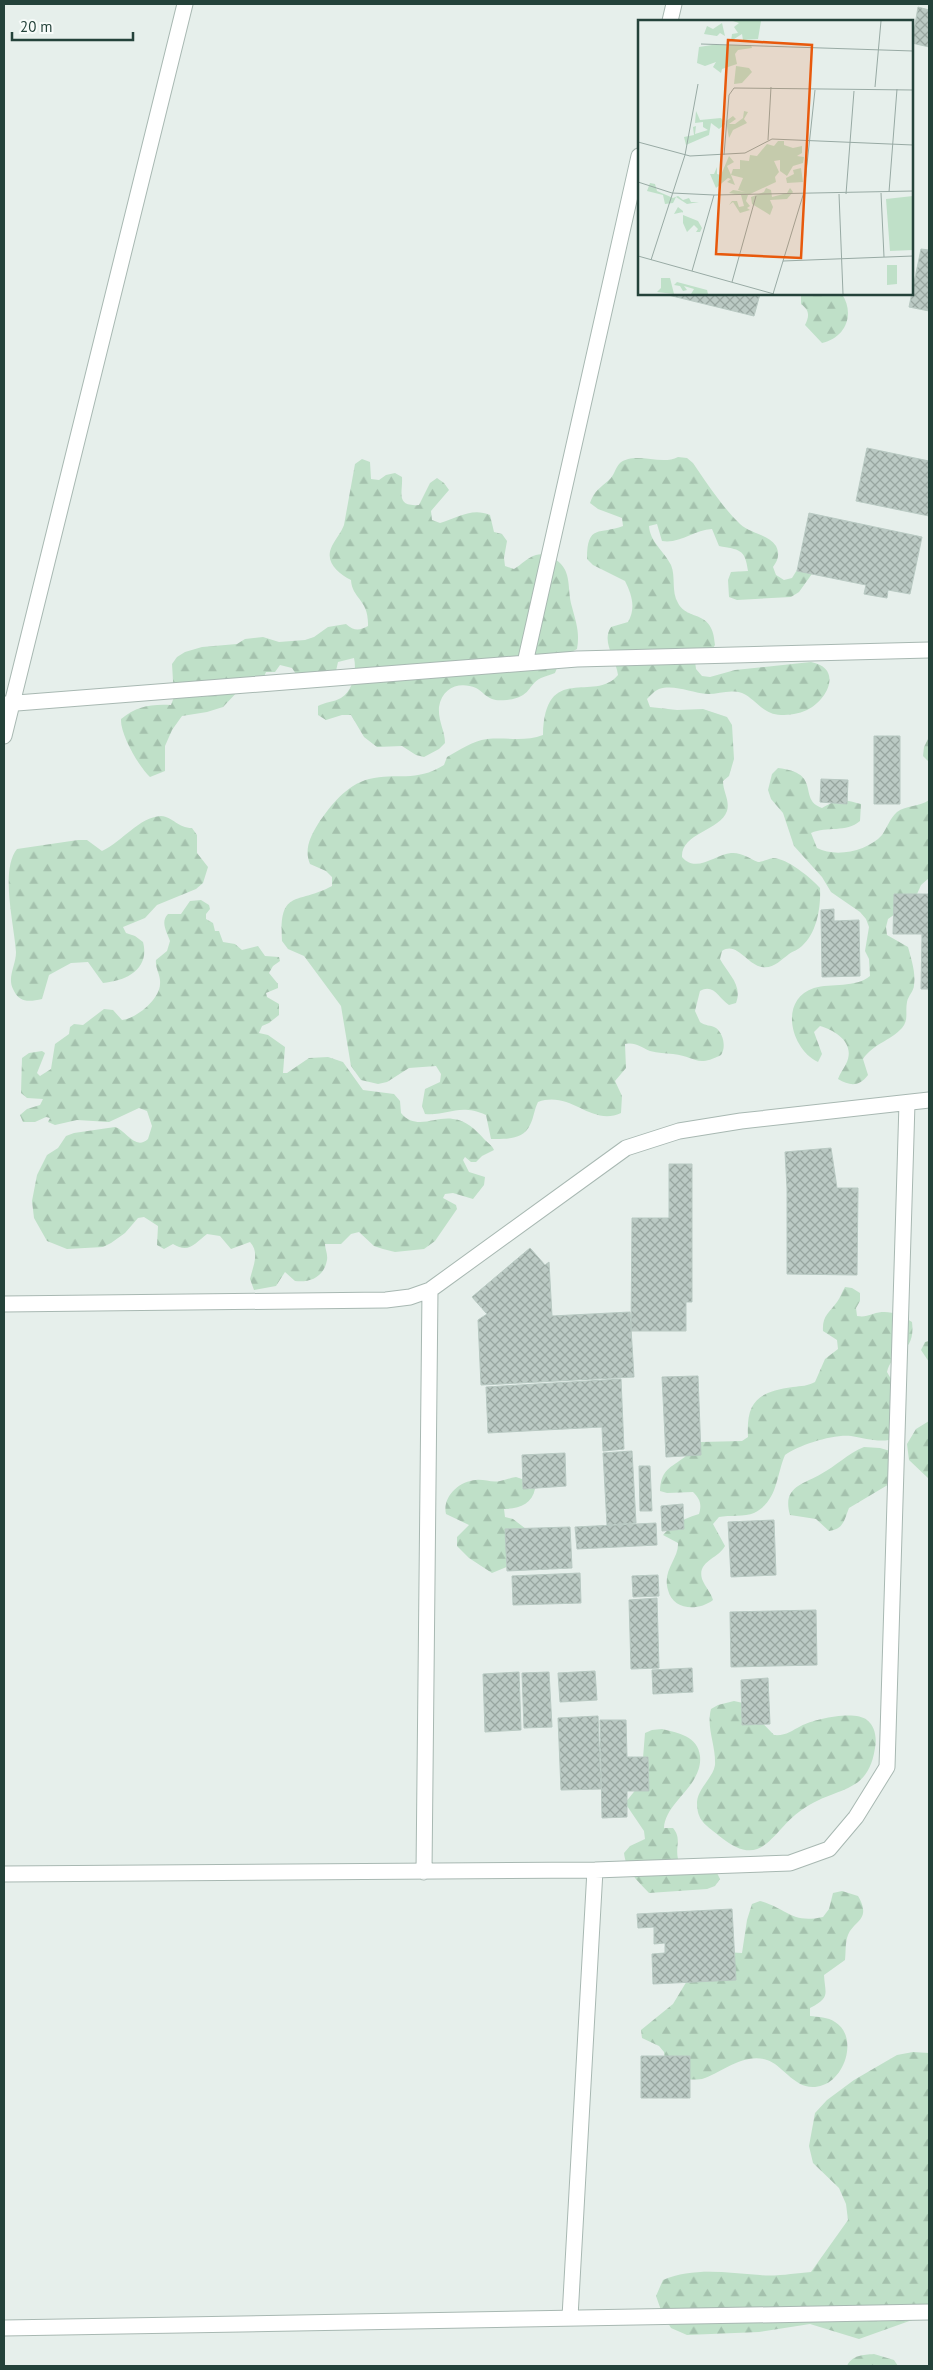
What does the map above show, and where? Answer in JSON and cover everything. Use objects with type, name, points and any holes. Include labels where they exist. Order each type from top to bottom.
[{"type":"street","points":[[4,736],[8,703],[185,4]]},
{"type":"street","points":[[670,20],[674,4]]},
{"type":"street","points":[[525,663],[638,160]]},
{"type":"street","points":[[8,703],[577,659],[929,650]]},
{"type":"street","points":[[4,1304],[386,1300],[410,1297],[430,1290],[626,1148],[679,1131],[696,1128],[741,1121],[929,1100]]},
{"type":"street","points":[[4,1874],[595,1870],[790,1863],[830,1849],[856,1817],[887,1767],[906,1103]]},
{"type":"street","points":[[424,1872],[430,1290]]},
{"type":"street","points":[[570,2317],[595,1870]]},
{"type":"street","points":[[4,2328],[929,2312]]},
{"type":"green space","points":[[801,295],[842,295],[848,309],[846,324],[837,336],[822,343],[805,325],[808,313],[801,304]]},
{"type":"green space","points":[[678,457],[687,458],[693,463],[721,503],[740,524],[773,542],[778,552],[778,557],[773,567],[776,575],[784,580],[792,578],[802,562],[814,571],[799,592],[791,597],[737,600],[729,597],[728,580],[731,572],[748,571],[745,558],[740,551],[719,546],[712,529],[675,541],[662,541],[657,524],[649,526],[652,537],[671,565],[678,603],[682,609],[705,620],[713,633],[715,645],[710,653],[695,661],[696,669],[702,676],[710,677],[735,670],[811,662],[821,665],[827,671],[829,677],[826,692],[815,705],[807,710],[791,714],[781,715],[764,710],[747,696],[738,692],[708,694],[677,688],[665,688],[657,690],[647,699],[650,707],[677,710],[703,709],[727,717],[732,725],[734,759],[729,776],[723,781],[728,803],[727,811],[717,823],[688,842],[683,849],[682,857],[693,864],[706,862],[731,853],[738,853],[758,862],[773,858],[785,861],[805,874],[820,888],[820,903],[815,927],[807,941],[799,949],[770,967],[757,965],[732,949],[722,951],[720,959],[734,980],[738,991],[736,1003],[729,1005],[713,990],[705,989],[700,991],[695,1011],[700,1022],[716,1028],[721,1034],[724,1045],[721,1055],[713,1059],[701,1061],[680,1055],[650,1051],[635,1044],[625,1044],[626,1068],[615,1081],[622,1096],[621,1113],[600,1116],[561,1101],[538,1102],[530,1125],[523,1134],[514,1138],[491,1139],[486,1115],[468,1110],[425,1114],[422,1106],[425,1089],[440,1082],[441,1074],[436,1066],[409,1068],[387,1082],[378,1084],[361,1080],[351,1066],[341,1006],[304,956],[288,949],[282,941],[284,913],[287,905],[293,901],[332,886],[332,877],[326,871],[310,864],[308,849],[310,839],[328,810],[339,797],[353,786],[379,777],[424,774],[444,765],[447,757],[466,746],[482,740],[529,738],[543,735],[546,712],[552,698],[561,691],[572,688],[608,683],[618,675],[608,644],[608,633],[611,627],[628,622],[632,612],[630,591],[625,581],[593,565],[587,559],[589,540],[592,535],[596,532],[623,526],[622,518],[598,509],[590,503],[595,493],[611,478],[620,463],[633,458],[664,460]]},
{"type":"green space","points":[[362,459],[370,462],[371,479],[379,480],[386,475],[395,473],[402,477],[401,493],[406,504],[419,505],[430,483],[437,478],[444,483],[449,490],[431,511],[432,520],[440,523],[465,514],[477,512],[490,515],[494,532],[502,534],[507,541],[504,558],[505,566],[514,569],[530,557],[540,554],[558,561],[566,572],[568,579],[570,600],[578,633],[577,649],[564,659],[555,673],[543,677],[525,694],[515,698],[494,700],[476,688],[464,685],[448,690],[441,700],[439,707],[445,743],[439,749],[424,757],[416,755],[402,746],[377,747],[364,737],[351,715],[342,715],[326,720],[318,715],[318,706],[341,698],[349,691],[355,669],[354,658],[338,662],[336,671],[302,683],[292,668],[280,665],[275,672],[266,672],[263,679],[241,688],[223,707],[182,716],[172,730],[165,746],[165,771],[150,777],[131,750],[121,719],[133,711],[144,707],[171,705],[174,697],[172,664],[177,657],[185,652],[202,647],[237,644],[245,639],[263,637],[279,642],[305,640],[314,637],[328,627],[346,624],[357,630],[368,626],[366,610],[354,591],[351,580],[337,570],[330,557],[332,546],[344,525],[355,464]]},
{"type":"green space","points":[[929,737],[929,762],[923,756],[924,747]]},
{"type":"green space","points":[[778,768],[800,775],[808,786],[811,799],[822,808],[841,800],[861,804],[860,821],[855,825],[811,833],[817,848],[825,851],[851,851],[869,845],[882,835],[897,812],[929,800],[929,878],[921,885],[914,901],[888,919],[886,927],[887,935],[908,947],[913,966],[914,987],[907,1002],[905,1022],[902,1028],[867,1054],[863,1059],[868,1075],[861,1082],[854,1084],[838,1079],[846,1064],[849,1050],[843,1039],[833,1031],[820,1026],[814,1032],[822,1054],[818,1062],[801,1047],[795,1036],[792,1025],[792,1013],[796,1003],[803,994],[814,988],[851,984],[870,976],[869,959],[865,951],[869,927],[866,919],[860,912],[831,892],[822,877],[794,846],[783,813],[771,799],[768,790],[772,774]]},
{"type":"green space","points":[[161,816],[169,818],[187,828],[192,828],[197,835],[197,853],[208,867],[203,883],[196,889],[157,905],[145,918],[123,927],[126,933],[135,936],[143,942],[143,960],[140,966],[135,972],[120,980],[103,983],[88,962],[71,963],[49,975],[42,999],[29,1001],[18,997],[11,984],[16,952],[9,897],[9,870],[17,849],[87,840],[102,851],[145,820]]},
{"type":"green space","points":[[201,900],[209,905],[210,909],[206,914],[206,919],[213,923],[215,931],[219,931],[223,942],[235,944],[242,950],[258,946],[265,956],[279,957],[280,961],[273,966],[269,973],[278,984],[278,988],[266,993],[267,997],[279,1004],[279,1015],[262,1026],[259,1033],[268,1035],[285,1047],[283,1073],[287,1073],[309,1058],[328,1057],[343,1062],[363,1090],[394,1094],[400,1101],[401,1113],[407,1118],[419,1122],[446,1119],[462,1121],[474,1129],[493,1148],[494,1150],[482,1156],[476,1162],[471,1162],[465,1157],[463,1160],[469,1172],[485,1177],[484,1185],[473,1199],[453,1193],[445,1194],[443,1198],[456,1205],[457,1209],[435,1241],[424,1249],[395,1252],[383,1249],[374,1246],[359,1232],[351,1234],[341,1244],[325,1244],[327,1258],[325,1266],[316,1278],[306,1281],[295,1281],[285,1272],[276,1286],[254,1290],[250,1279],[255,1251],[250,1242],[231,1249],[220,1236],[207,1234],[188,1248],[173,1244],[164,1249],[157,1245],[158,1226],[144,1217],[138,1218],[125,1233],[103,1247],[67,1249],[47,1241],[34,1218],[32,1201],[37,1175],[47,1155],[58,1148],[66,1136],[74,1133],[115,1127],[139,1143],[148,1139],[152,1126],[147,1111],[139,1108],[109,1122],[77,1120],[55,1125],[48,1122],[50,1118],[46,1117],[35,1122],[23,1122],[20,1115],[27,1109],[40,1105],[43,1099],[27,1098],[21,1093],[22,1058],[29,1053],[42,1051],[45,1053],[37,1073],[40,1076],[51,1069],[55,1044],[69,1034],[70,1027],[74,1024],[83,1025],[104,1009],[113,1010],[122,1020],[128,1019],[152,1002],[159,990],[160,981],[156,960],[167,951],[170,941],[165,927],[166,917],[168,914],[181,914],[190,901]]},
{"type":"green space","points":[[845,1287],[852,1288],[860,1293],[860,1301],[856,1308],[857,1316],[888,1312],[912,1322],[912,1333],[907,1346],[894,1359],[887,1372],[899,1393],[895,1433],[889,1440],[851,1436],[826,1438],[785,1455],[772,1495],[762,1508],[750,1514],[719,1517],[713,1524],[725,1546],[705,1564],[701,1573],[702,1579],[713,1600],[707,1604],[694,1607],[687,1607],[675,1602],[668,1590],[667,1576],[678,1549],[678,1543],[663,1535],[680,1522],[699,1514],[700,1504],[699,1499],[693,1492],[667,1493],[660,1491],[662,1479],[666,1471],[701,1442],[742,1441],[748,1437],[749,1415],[757,1400],[763,1396],[781,1389],[815,1382],[825,1359],[838,1349],[837,1340],[823,1331],[823,1326],[827,1315]]},
{"type":"green space","points":[[929,1341],[929,1362],[921,1350],[925,1342]]},
{"type":"green space","points":[[929,1421],[929,1479],[909,1460],[907,1444],[916,1429]]},
{"type":"green space","points":[[864,1447],[880,1448],[897,1453],[891,1483],[849,1508],[841,1526],[834,1530],[829,1531],[816,1519],[790,1515],[789,1498],[795,1488]]},
{"type":"green space","points":[[516,1477],[531,1482],[535,1489],[531,1498],[524,1505],[504,1509],[505,1517],[513,1519],[526,1529],[509,1566],[492,1573],[469,1558],[457,1546],[457,1537],[469,1525],[446,1514],[445,1508],[449,1496],[464,1483],[479,1480],[497,1481]]},
{"type":"green space","points":[[734,1701],[743,1703],[774,1735],[785,1734],[807,1723],[824,1718],[853,1716],[867,1720],[875,1732],[876,1744],[866,1774],[850,1787],[806,1807],[794,1816],[766,1844],[757,1849],[747,1850],[734,1846],[703,1822],[698,1814],[697,1802],[700,1792],[714,1770],[715,1765],[710,1730],[711,1709]]},
{"type":"green space","points":[[662,1729],[686,1736],[695,1744],[700,1756],[696,1776],[670,1810],[664,1828],[673,1828],[676,1832],[678,1859],[685,1863],[716,1871],[720,1879],[715,1886],[707,1889],[649,1893],[633,1875],[625,1859],[624,1853],[630,1846],[645,1839],[644,1831],[625,1803],[641,1783],[645,1733]]},
{"type":"green space","points":[[842,1891],[858,1896],[862,1904],[863,1915],[848,1935],[845,1960],[824,1975],[826,1991],[824,1998],[810,2008],[810,2016],[832,2020],[842,2028],[846,2037],[846,2056],[843,2065],[831,2081],[814,2087],[806,2086],[798,2083],[773,2063],[758,2058],[733,2064],[702,2079],[683,2080],[665,2061],[664,2052],[659,2046],[642,2038],[641,2030],[673,2004],[696,1966],[725,1952],[742,1953],[747,1920],[752,1904],[760,1901],[790,1915],[812,1919],[823,1917],[829,1909],[833,1893]]},
{"type":"green space","points":[[913,2052],[929,2053],[929,2314],[859,2339],[810,2324],[759,2332],[687,2335],[671,2328],[662,2313],[656,2296],[663,2280],[687,2273],[699,2272],[772,2276],[811,2272],[848,2220],[846,2204],[839,2188],[813,2163],[809,2146],[815,2113],[827,2100],[854,2080],[897,2055]]},
{"type":"green space","points":[[874,2354],[894,2360],[898,2366],[847,2366],[855,2358]]},
{"type":"building","points":[[918,7],[929,10],[929,47],[913,43]]},
{"type":"building","points":[[921,249],[929,250],[929,311],[909,307]]},
{"type":"building","points":[[668,295],[760,295],[754,316]]},
{"type":"building","points":[[867,448],[929,461],[929,516],[856,501]]},
{"type":"building","points":[[809,513],[922,537],[910,594],[888,590],[887,598],[864,594],[866,585],[797,571]]},
{"type":"building","points":[[874,736],[900,736],[900,804],[874,804]]},
{"type":"building","points":[[821,779],[848,780],[847,804],[820,802]]},
{"type":"building","points":[[894,894],[929,894],[929,989],[921,989],[922,934],[893,934]]},
{"type":"building","points":[[834,909],[834,921],[859,920],[860,976],[822,977],[821,910]]},
{"type":"building","points":[[831,1148],[837,1188],[858,1188],[857,1275],[787,1274],[785,1152]]},
{"type":"building","points":[[669,1164],[692,1164],[692,1302],[686,1302],[686,1331],[631,1331],[632,1218],[669,1218]]},
{"type":"building","points":[[530,1248],[545,1265],[549,1262],[552,1316],[630,1312],[634,1377],[481,1385],[478,1320],[487,1314],[472,1297]]},
{"type":"building","points":[[698,1376],[701,1455],[666,1457],[662,1377]]},
{"type":"building","points":[[621,1379],[624,1449],[603,1451],[602,1427],[488,1433],[486,1387]]},
{"type":"building","points":[[632,1451],[636,1523],[607,1525],[603,1453]]},
{"type":"building","points":[[565,1453],[566,1486],[523,1489],[522,1455]]},
{"type":"building","points":[[639,1466],[650,1466],[652,1511],[640,1511]]},
{"type":"building","points":[[683,1504],[684,1529],[662,1531],[661,1506]]},
{"type":"building","points":[[774,1520],[776,1575],[731,1577],[728,1522]]},
{"type":"building","points":[[656,1523],[657,1545],[577,1549],[575,1527]]},
{"type":"building","points":[[570,1527],[572,1568],[507,1571],[505,1529]]},
{"type":"building","points":[[580,1573],[581,1603],[513,1605],[512,1576]]},
{"type":"building","points":[[658,1575],[659,1596],[633,1597],[632,1576]]},
{"type":"building","points":[[657,1598],[659,1668],[631,1669],[629,1600]]},
{"type":"building","points":[[816,1610],[817,1665],[731,1667],[730,1612]]},
{"type":"building","points":[[692,1668],[693,1692],[653,1694],[652,1670]]},
{"type":"building","points":[[595,1671],[597,1700],[560,1702],[558,1673]]},
{"type":"building","points":[[519,1672],[521,1730],[485,1732],[483,1674]]},
{"type":"building","points":[[549,1672],[552,1727],[524,1728],[522,1673]]},
{"type":"building","points":[[768,1678],[770,1724],[742,1725],[741,1680]]},
{"type":"building","points":[[598,1716],[601,1789],[561,1790],[558,1718]]},
{"type":"building","points":[[600,1720],[626,1720],[627,1757],[648,1757],[649,1791],[627,1791],[627,1817],[602,1818]]},
{"type":"building","points":[[732,1909],[736,1980],[653,1984],[652,1954],[665,1953],[665,1943],[654,1944],[654,1927],[638,1928],[637,1914]]},
{"type":"building","points":[[641,2056],[690,2056],[690,2098],[641,2098]]}]
